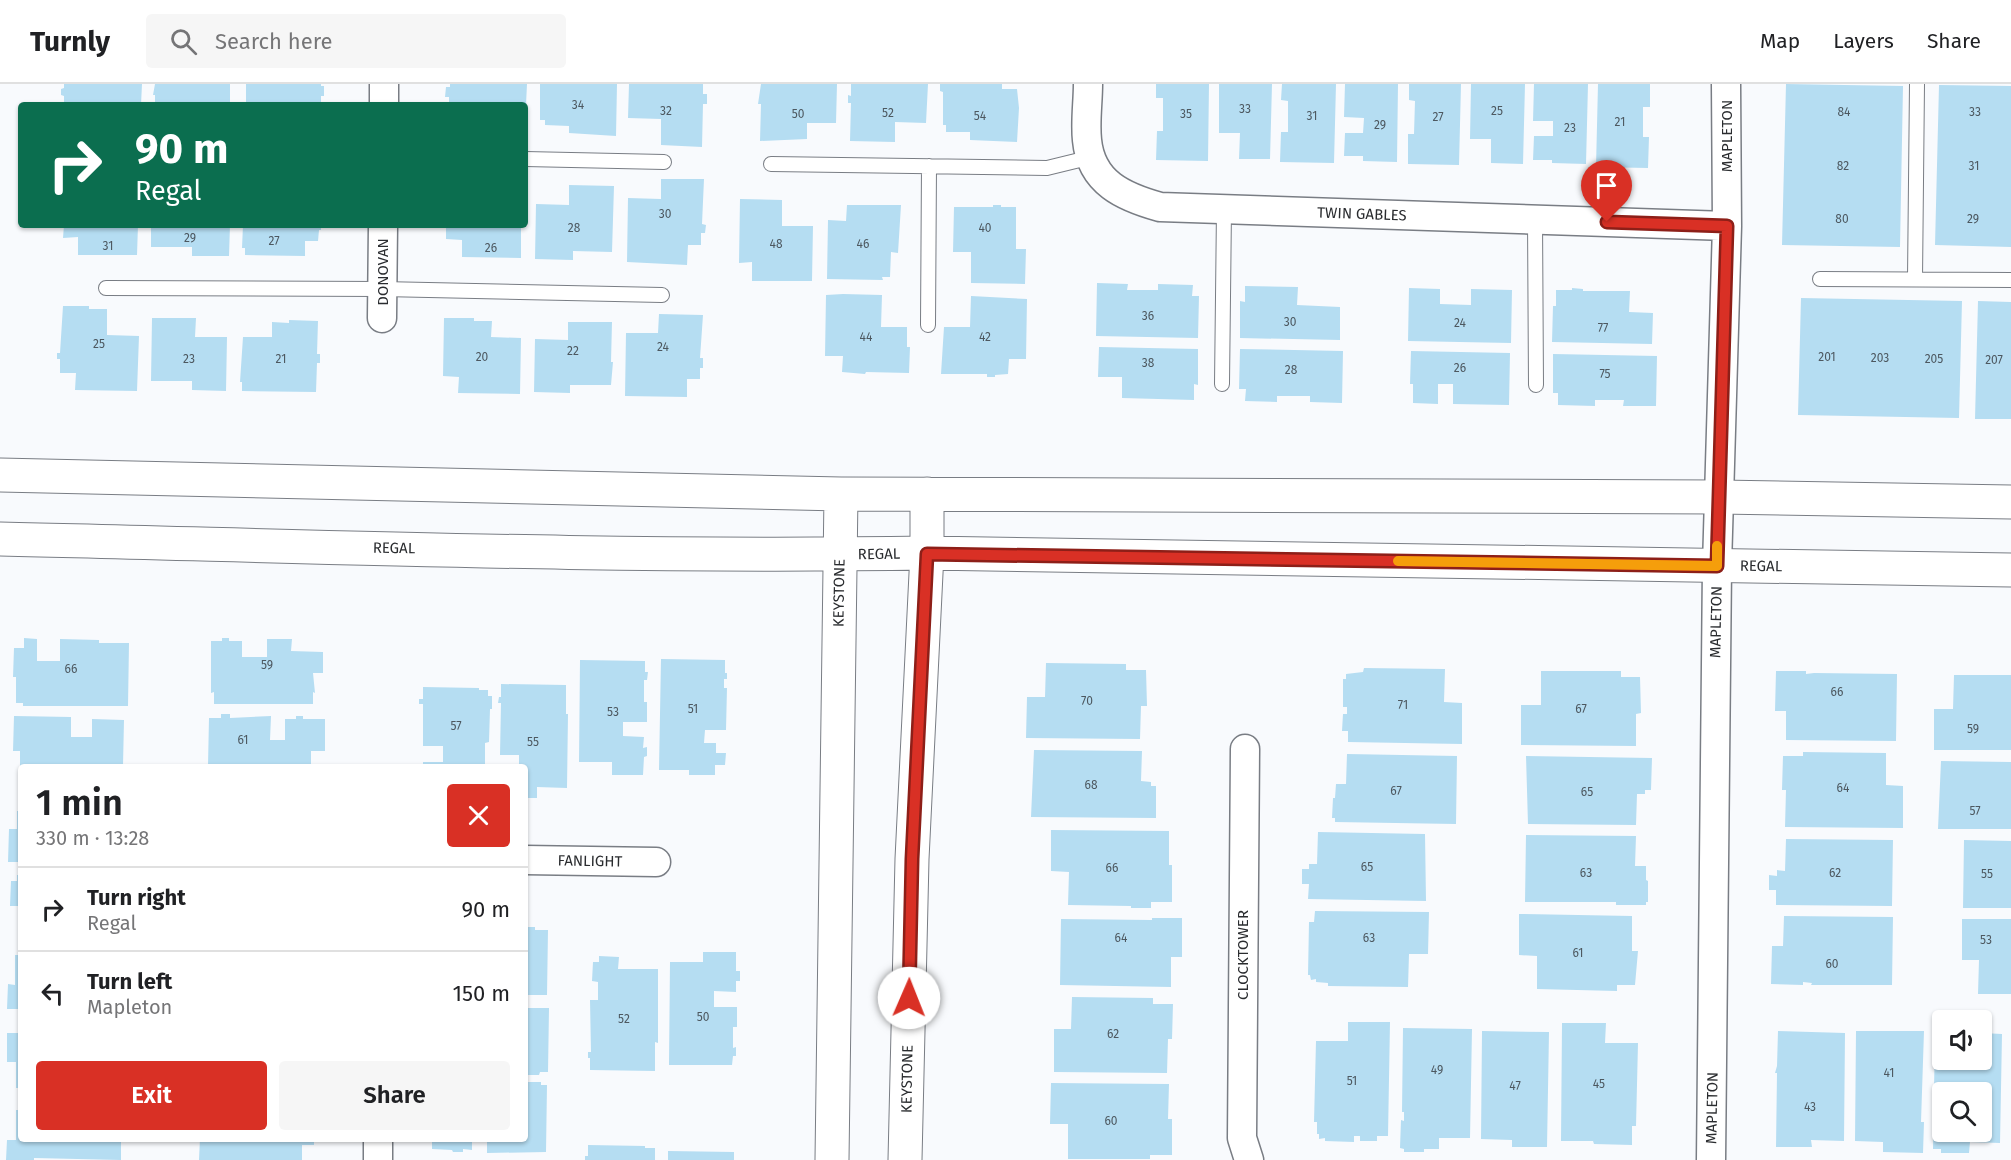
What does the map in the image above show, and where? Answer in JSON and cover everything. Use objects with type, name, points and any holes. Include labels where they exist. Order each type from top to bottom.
[{"type":"street","points":[[384,84],[384,102]]},
{"type":"street","name":"TWIN GABLES","points":[[1088,84],[1087,141],[1094,164],[1110,187],[1132,199],[1160,207],[1727,226]]},
{"type":"street","name":"MAPLETON","points":[[1711,1160],[1717,566],[1727,226],[1726,84]]},
{"type":"street","name":"DONOVAN","points":[[382,318],[383,228]]},
{"type":"street","points":[[0,475],[841,494],[1719,497],[2011,502]]},
{"type":"street","name":"KEYSTONE","points":[[832,1160],[841,494]]},
{"type":"street","name":"KEYSTONE","points":[[905,1160],[912,859],[927,554],[927,494]]},
{"type":"street","name":"REGAL","points":[[0,539],[519,551],[927,554],[2011,570]]},
{"type":"street","name":"CLOCKTOWER","points":[[1245,749],[1242,1138],[1249,1160]]},
{"type":"street","name":"FANLIGHT","points":[[528,860],[656,862]]},
{"type":"street","points":[[378,1142],[378,1160]]},
{"type":"lane","points":[[1915,279],[1917,84]]},
{"type":"lane","points":[[771,164],[1047,168],[1092,157]]},
{"type":"lane","points":[[528,159],[664,162]]},
{"type":"lane","points":[[928,325],[929,166]]},
{"type":"lane","points":[[1222,384],[1224,209]]},
{"type":"lane","points":[[1535,219],[1536,385]]},
{"type":"lane","points":[[1820,279],[2011,280]]},
{"type":"lane","points":[[106,288],[382,289],[662,295]]},
{"type":"building","points":[[64,84],[142,84],[141,102],[64,102],[61,89],[64,88]]},
{"type":"building","points":[[155,84],[230,84],[230,102],[155,102],[155,95],[153,95]]},
{"type":"building","points":[[246,84],[321,84],[324,86],[324,96],[321,96],[321,102],[246,102]]},
{"type":"building","points":[[450,84],[527,84],[526,102],[449,102],[449,97],[445,97],[446,87],[450,87]]},
{"type":"building","points":[[540,84],[617,84],[616,136],[569,133],[569,126],[545,125],[545,120],[540,120]]},
{"type":"building","points":[[629,84],[703,84],[703,94],[707,94],[707,104],[703,104],[702,147],[661,145],[661,119],[628,118]]},
{"type":"building","points":[[761,84],[837,84],[836,123],[807,123],[807,139],[760,141],[761,104],[758,104]]},
{"type":"building","points":[[851,84],[928,84],[926,123],[895,122],[895,142],[850,141],[851,103],[848,103],[848,95],[851,96]]},
{"type":"building","points":[[940,84],[1002,84],[1002,89],[1017,89],[1019,108],[1017,142],[970,140],[970,132],[946,132],[946,125],[943,125],[943,92],[940,91]]},
{"type":"building","points":[[1156,84],[1209,84],[1208,161],[1156,160],[1157,131],[1163,131],[1163,98],[1156,98]]},
{"type":"building","points":[[1219,84],[1272,84],[1270,159],[1239,159],[1240,133],[1219,133]]},
{"type":"building","points":[[1282,84],[1336,84],[1334,163],[1280,162],[1281,132],[1288,132],[1288,101],[1281,100]]},
{"type":"building","points":[[1345,84],[1398,84],[1397,162],[1363,161],[1363,156],[1344,156],[1345,133],[1363,133],[1364,118],[1344,117]]},
{"type":"building","points":[[1409,84],[1461,84],[1459,165],[1408,164],[1408,134],[1414,134],[1415,101],[1409,100]]},
{"type":"building","points":[[1471,84],[1525,84],[1523,164],[1491,163],[1491,139],[1470,139]]},
{"type":"building","points":[[1534,84],[1588,84],[1586,164],[1533,160],[1534,136],[1553,136],[1553,121],[1533,121]]},
{"type":"building","points":[[1598,84],[1650,84],[1650,107],[1643,107],[1643,137],[1649,137],[1648,168],[1596,167]]},
{"type":"building","points":[[1786,84],[1903,86],[1900,247],[1782,245]]},
{"type":"building","points":[[1939,85],[2011,86],[2011,247],[1935,245]]},
{"type":"building","points":[[661,179],[704,179],[702,224],[706,225],[705,233],[701,233],[701,245],[688,245],[687,265],[627,262],[628,198],[661,199]]},
{"type":"building","points":[[569,185],[614,186],[612,252],[573,251],[573,260],[535,259],[536,204],[569,205]]},
{"type":"building","points":[[740,199],[782,200],[782,226],[813,226],[812,281],[752,281],[752,262],[739,263]]},
{"type":"building","points":[[847,205],[901,205],[898,253],[891,252],[890,277],[882,277],[883,280],[827,279],[828,220],[846,221]]},
{"type":"building","points":[[993,205],[1016,207],[1016,249],[1026,249],[1025,284],[971,283],[971,252],[953,252],[954,207],[993,207]]},
{"type":"building","points":[[64,228],[138,228],[137,255],[78,255],[78,237],[63,238]]},
{"type":"building","points":[[151,228],[230,228],[229,256],[192,256],[192,247],[151,247]]},
{"type":"building","points":[[243,228],[321,228],[318,241],[305,241],[305,256],[245,255],[245,248],[242,248]]},
{"type":"building","points":[[446,228],[521,228],[521,258],[462,257],[462,240],[446,239]]},
{"type":"building","points":[[1097,283],[1128,284],[1127,290],[1158,290],[1158,284],[1193,285],[1192,296],[1199,296],[1198,338],[1096,336]]},
{"type":"building","points":[[1245,286],[1298,287],[1297,305],[1340,307],[1340,340],[1240,338],[1240,301],[1245,302]]},
{"type":"building","points":[[1409,288],[1440,289],[1440,304],[1471,305],[1471,289],[1512,290],[1511,343],[1408,341]]},
{"type":"building","points":[[1572,288],[1583,289],[1583,291],[1630,291],[1629,312],[1653,313],[1652,344],[1552,342],[1556,290],[1572,290]]},
{"type":"building","points":[[826,295],[882,295],[881,327],[907,327],[907,347],[910,347],[909,373],[842,372],[843,356],[825,356]]},
{"type":"building","points":[[971,296],[1027,299],[1026,359],[1009,359],[1008,374],[987,377],[987,374],[941,374],[944,327],[970,327]]},
{"type":"building","points":[[1801,298],[1962,301],[1959,418],[1798,415]]},
{"type":"building","points":[[1978,301],[2011,302],[2011,419],[1975,419]]},
{"type":"building","points":[[63,306],[107,309],[107,335],[139,336],[137,391],[75,390],[76,373],[60,373],[60,359],[57,359],[57,353],[60,353]]},
{"type":"building","points":[[659,314],[703,315],[700,358],[703,358],[703,368],[700,368],[700,379],[687,379],[687,397],[625,396],[626,333],[658,333]]},
{"type":"building","points":[[152,318],[196,318],[195,337],[227,337],[226,391],[192,390],[192,381],[151,381]]},
{"type":"building","points":[[444,318],[474,318],[474,321],[492,321],[491,337],[521,338],[520,394],[458,393],[459,377],[443,376]]},
{"type":"building","points":[[289,320],[318,321],[317,354],[320,354],[320,363],[317,363],[316,392],[242,391],[242,382],[240,382],[243,337],[272,337],[272,322],[289,323]]},
{"type":"building","points":[[568,322],[612,322],[611,385],[570,385],[570,393],[534,392],[535,339],[568,340]]},
{"type":"building","points":[[1099,347],[1198,349],[1198,385],[1194,384],[1194,400],[1122,398],[1122,377],[1098,377]]},
{"type":"building","points":[[1240,349],[1343,351],[1342,403],[1310,402],[1310,396],[1277,396],[1277,402],[1245,401],[1246,389],[1239,389]]},
{"type":"building","points":[[1411,351],[1510,353],[1509,405],[1453,404],[1453,384],[1438,384],[1438,404],[1413,403],[1413,384],[1410,384]]},
{"type":"building","points":[[1553,354],[1657,356],[1656,406],[1623,406],[1624,400],[1595,400],[1595,406],[1558,405],[1558,393],[1553,393]]},
{"type":"building","points":[[24,638],[37,639],[37,661],[60,661],[60,639],[129,643],[128,706],[23,706],[23,703],[16,703],[16,677],[13,677],[14,648],[24,648]]},
{"type":"building","points":[[222,638],[229,638],[229,641],[242,641],[242,657],[267,657],[267,639],[292,639],[291,651],[323,652],[323,673],[313,673],[315,693],[313,692],[313,704],[214,704],[214,692],[211,693],[211,641],[222,641]]},
{"type":"building","points":[[661,659],[725,660],[725,673],[727,673],[727,679],[724,679],[724,688],[727,688],[726,730],[705,730],[704,743],[716,743],[716,753],[726,753],[725,765],[715,765],[715,775],[689,775],[689,770],[659,770]]},
{"type":"building","points":[[580,660],[645,661],[645,672],[648,672],[647,680],[644,680],[647,722],[623,722],[623,736],[644,737],[643,748],[647,747],[647,756],[644,757],[643,775],[612,775],[612,762],[579,762]]},
{"type":"building","points":[[1046,663],[1126,664],[1126,670],[1146,670],[1147,706],[1141,706],[1140,739],[1026,738],[1027,697],[1045,697]]},
{"type":"building","points":[[1364,668],[1445,669],[1444,702],[1462,703],[1462,744],[1348,742],[1348,731],[1342,731],[1343,714],[1347,714],[1347,707],[1343,707],[1343,679],[1346,679],[1346,674],[1363,672]]},
{"type":"building","points":[[1541,671],[1621,671],[1621,677],[1640,677],[1641,713],[1636,714],[1636,746],[1521,745],[1521,705],[1541,705]]},
{"type":"building","points":[[1776,671],[1806,671],[1806,674],[1897,674],[1896,741],[1786,740],[1786,711],[1775,711]]},
{"type":"building","points":[[1954,675],[2011,675],[2011,750],[1934,750],[1934,709],[1953,709]]},
{"type":"building","points":[[501,684],[566,685],[567,788],[537,787],[537,798],[528,798],[528,764],[519,764],[519,755],[500,755],[501,703],[498,703],[501,697]]},
{"type":"building","points":[[423,687],[488,690],[488,696],[492,696],[492,709],[490,709],[489,742],[485,743],[485,764],[423,764],[423,762],[443,762],[443,746],[423,746],[423,704],[419,704],[419,699],[423,699]]},
{"type":"building","points":[[221,714],[230,714],[230,718],[271,716],[270,740],[285,740],[285,719],[296,719],[296,716],[303,716],[303,719],[325,719],[325,751],[311,751],[311,764],[208,764],[209,718],[221,718]]},
{"type":"building","points":[[14,716],[71,717],[71,737],[92,737],[92,719],[124,720],[123,764],[20,764],[20,751],[13,751]]},
{"type":"building","points":[[1034,750],[1142,751],[1141,781],[1151,782],[1151,786],[1156,786],[1156,818],[1031,817]]},
{"type":"building","points":[[1803,752],[1886,753],[1886,785],[1903,786],[1903,828],[1785,827],[1786,790],[1782,790],[1783,756],[1803,756]]},
{"type":"building","points":[[1347,754],[1457,756],[1456,824],[1335,822],[1335,818],[1332,818],[1333,798],[1335,798],[1336,784],[1346,784]]},
{"type":"building","points":[[1526,756],[1652,758],[1651,790],[1645,790],[1645,794],[1637,794],[1636,825],[1528,824]]},
{"type":"building","points":[[1941,761],[2011,762],[2011,829],[1938,829]]},
{"type":"building","points":[[18,811],[18,862],[8,862],[9,829],[17,829]]},
{"type":"building","points":[[1051,830],[1169,831],[1172,902],[1151,902],[1151,908],[1068,905],[1069,872],[1051,871]]},
{"type":"building","points":[[1318,832],[1425,834],[1426,901],[1308,899],[1309,884],[1302,884],[1302,869],[1309,869],[1309,864],[1317,864]]},
{"type":"building","points":[[1526,835],[1636,836],[1635,866],[1646,866],[1648,902],[1646,905],[1616,905],[1616,902],[1525,902]]},
{"type":"building","points":[[1786,839],[1893,840],[1892,906],[1776,905],[1776,890],[1769,890],[1769,875],[1777,876],[1777,870],[1785,871]]},
{"type":"building","points":[[1964,840],[2011,841],[2011,908],[1963,908]]},
{"type":"building","points":[[18,875],[18,906],[10,906],[11,881],[17,881]]},
{"type":"building","points":[[1315,911],[1429,912],[1428,954],[1409,954],[1408,987],[1328,986],[1328,983],[1316,982],[1316,979],[1311,980],[1308,975],[1309,922],[1314,922]]},
{"type":"building","points":[[1519,914],[1632,916],[1632,951],[1638,951],[1635,985],[1617,985],[1617,991],[1537,989],[1537,956],[1519,955]]},
{"type":"building","points":[[1784,916],[1893,917],[1892,985],[1811,985],[1812,983],[1803,982],[1803,985],[1771,984],[1772,946],[1783,946]]},
{"type":"building","points":[[1152,918],[1182,918],[1182,957],[1171,957],[1171,987],[1060,985],[1061,919],[1152,920]]},
{"type":"building","points":[[1962,919],[2011,919],[2011,994],[1978,994],[1979,960],[1962,960]]},
{"type":"building","points":[[528,927],[535,927],[535,930],[548,930],[547,995],[528,995]]},
{"type":"building","points":[[703,952],[736,952],[736,971],[740,971],[740,981],[736,981],[736,992],[714,991],[714,1007],[737,1007],[737,1027],[733,1027],[733,1048],[736,1047],[736,1056],[733,1056],[732,1065],[669,1065],[670,962],[703,962]]},
{"type":"building","points":[[15,955],[18,955],[18,1009],[7,1009],[8,984],[15,985]]},
{"type":"building","points":[[599,956],[619,957],[618,969],[658,969],[658,1043],[655,1042],[655,1071],[590,1070],[588,1052],[591,1052],[590,1000],[598,1000],[598,982],[592,981],[593,962],[599,962]]},
{"type":"building","points":[[1072,997],[1153,998],[1153,1004],[1173,1004],[1172,1039],[1168,1039],[1167,1073],[1054,1072],[1054,1029],[1071,1029]]},
{"type":"building","points":[[528,1008],[549,1008],[548,1072],[528,1075]]},
{"type":"building","points":[[1348,1022],[1390,1022],[1388,1136],[1377,1136],[1377,1141],[1360,1141],[1360,1136],[1354,1136],[1354,1142],[1325,1141],[1325,1138],[1319,1139],[1317,1122],[1314,1122],[1316,1041],[1348,1041]]},
{"type":"building","points":[[1562,1023],[1606,1023],[1605,1043],[1638,1043],[1636,1126],[1632,1126],[1632,1145],[1561,1141]]},
{"type":"building","points":[[1403,1028],[1472,1029],[1470,1138],[1439,1138],[1439,1149],[1424,1149],[1424,1152],[1404,1152],[1404,1149],[1400,1148],[1401,1120],[1404,1121],[1404,1112],[1402,1112]]},
{"type":"building","points":[[1482,1031],[1549,1032],[1547,1147],[1512,1147],[1512,1140],[1481,1139]]},
{"type":"building","points":[[1778,1031],[1845,1033],[1844,1141],[1811,1140],[1812,1147],[1776,1147],[1777,1073],[1775,1073]]},
{"type":"building","points":[[1856,1031],[1924,1031],[1921,1122],[1924,1122],[1923,1153],[1883,1152],[1883,1142],[1855,1141]]},
{"type":"building","points":[[7,1033],[18,1033],[18,1088],[16,1088],[16,1062],[7,1062]]},
{"type":"building","points":[[1992,1034],[2002,1034],[2000,1143],[1970,1142],[1992,1142],[1992,1082],[1934,1082],[1934,1070],[1992,1070]]},
{"type":"building","points":[[528,1082],[541,1082],[541,1085],[547,1085],[546,1152],[487,1153],[487,1142],[528,1142]]},
{"type":"building","points":[[1051,1083],[1169,1084],[1168,1119],[1172,1119],[1172,1155],[1150,1155],[1150,1159],[1068,1159],[1068,1124],[1050,1124]]},
{"type":"building","points":[[16,1110],[18,1110],[18,1142],[121,1142],[121,1160],[34,1158],[34,1160],[6,1160],[7,1140],[16,1140]]},
{"type":"building","points":[[200,1142],[314,1142],[314,1145],[302,1145],[302,1160],[199,1160]]},
{"type":"building","points":[[432,1142],[472,1142],[472,1150],[463,1149],[463,1152],[432,1149]]},
{"type":"building","points":[[1933,1142],[1970,1142],[1969,1153],[1941,1153],[1941,1149],[1933,1149]]},
{"type":"building","points":[[588,1145],[655,1148],[655,1160],[585,1160],[585,1156],[588,1156]]},
{"type":"building","points":[[668,1151],[734,1152],[734,1160],[668,1160]]},
{"type":"slow traffic","points":[[1398,561],[1717,566],[1717,546]]},
{"type":"route","points":[[909,998],[912,859],[927,554],[1717,566],[1727,226],[1607,222]]}]
